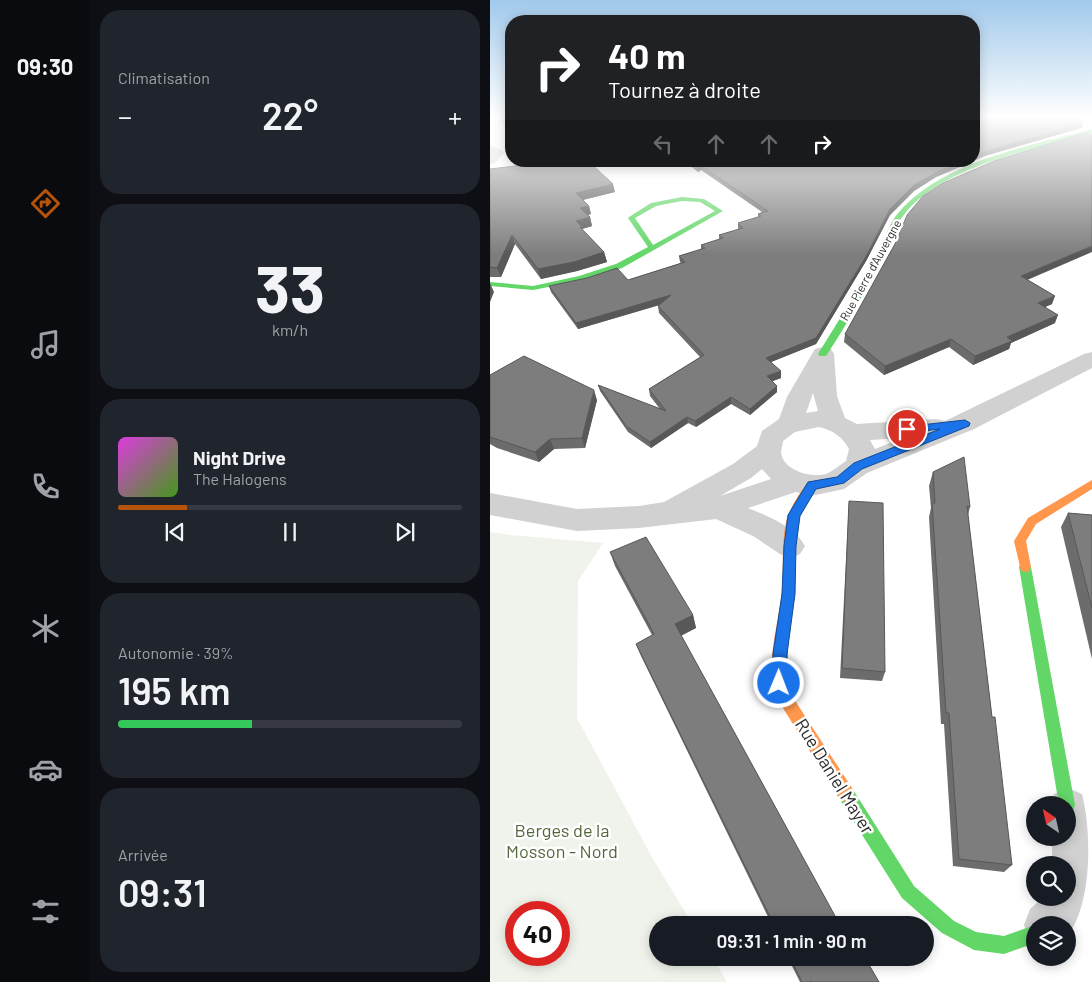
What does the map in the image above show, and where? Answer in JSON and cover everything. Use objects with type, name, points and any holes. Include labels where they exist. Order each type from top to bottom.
[{"type":"street","name":"Rue Pierre d'Auvergne","points":[[790,423],[799,397],[886,247],[901,212],[929,190],[974,167]]},
{"type":"street","points":[[490,284],[533,288],[581,278],[619,266],[720,211],[704,201],[692,199],[639,210],[631,218],[651,247]]},
{"type":"street","points":[[823,354],[825,396],[843,428],[862,449],[858,466]]},
{"type":"street","points":[[490,504],[577,520],[640,517],[717,508],[804,484],[840,480],[858,466],[965,423],[1092,358]]},
{"type":"street","points":[[804,484],[783,476],[769,461],[767,451],[773,435],[790,423],[819,419],[843,428],[965,423]]},
{"type":"street","points":[[670,512],[742,471],[767,451]]},
{"type":"street","name":"Rue Daniel Mayer","points":[[804,484],[794,515],[790,546],[788,594],[780,654],[779,683],[784,695],[908,892],[948,927],[974,941],[1004,945],[1026,937]]},
{"type":"street","points":[[1065,796],[1020,541],[1032,521],[1092,484]]},
{"type":"street","points":[[717,508],[750,520],[773,533],[790,546]]},
{"type":"street","points":[[1056,916],[1063,906]]},
{"type":"green space","name":"Berges de la Mosson - Nord","points":[[490,532],[603,543],[578,581],[577,718],[653,859],[688,916],[649,916],[649,966],[718,966],[727,982],[490,982]]},
{"type":"building","points":[[987,164],[1092,164],[1092,246],[1021,276],[1055,296],[1038,303],[1058,315],[1007,337],[1012,341],[975,356],[951,339],[885,366],[845,334],[896,242],[907,215],[923,196],[943,183]]},
{"type":"building","points":[[507,167],[595,167],[613,184],[576,193],[589,206],[580,208],[590,217],[576,221],[604,252],[574,262],[538,269],[512,235],[497,268],[490,267],[490,169]]},
{"type":"building","points":[[703,167],[948,167],[914,185],[890,209],[867,255],[816,338],[766,358],[781,371],[767,376],[777,386],[750,409],[731,397],[695,421],[687,417],[650,442],[626,426],[598,385],[666,411],[649,389],[704,355],[658,306],[671,295],[576,323],[549,286],[587,278],[617,268],[628,280],[685,262],[679,256],[705,248],[701,245],[723,238],[719,235],[743,228],[738,223],[761,216],[758,214],[768,211]]},
{"type":"building","points":[[524,356],[594,390],[582,438],[550,439],[535,452],[490,437],[490,375]]},
{"type":"building","points":[[964,457],[970,507],[967,506],[992,717],[995,717],[1012,865],[959,859],[949,713],[946,713],[932,503],[935,503],[933,472]]},
{"type":"building","points":[[849,501],[883,503],[885,672],[842,668]]},
{"type":"building","points":[[1068,513],[1092,515],[1092,608]]},
{"type":"building","points":[[646,537],[693,615],[675,624],[835,916],[770,916],[636,644],[654,634],[610,552]]},
{"type":"building","points":[[794,966],[870,966],[879,982],[811,981],[802,982]]},
{"type":"traffic: fast","points":[[823,354],[877,262],[902,212],[921,195],[943,181],[972,167]]},
{"type":"traffic: fast","points":[[490,284],[533,288],[581,278],[619,266],[720,211],[705,202],[691,199],[672,200],[645,208],[631,218],[651,247]]},
{"type":"traffic: fast","points":[[1025,567],[1065,796]]},
{"type":"traffic: fast","points":[[846,794],[908,892],[948,927],[974,941],[1004,945],[1026,937]]},
{"type":"traffic: slow","points":[[1025,567],[1020,541],[1032,521],[1092,484]]},
{"type":"traffic: slow","points":[[812,485],[795,512],[790,531],[788,592],[780,656],[781,682],[783,695],[846,794]]},
{"type":"route","points":[[779,683],[780,654],[788,594],[790,546],[794,515],[812,485],[840,480],[858,466],[965,423],[907,429]]}]
